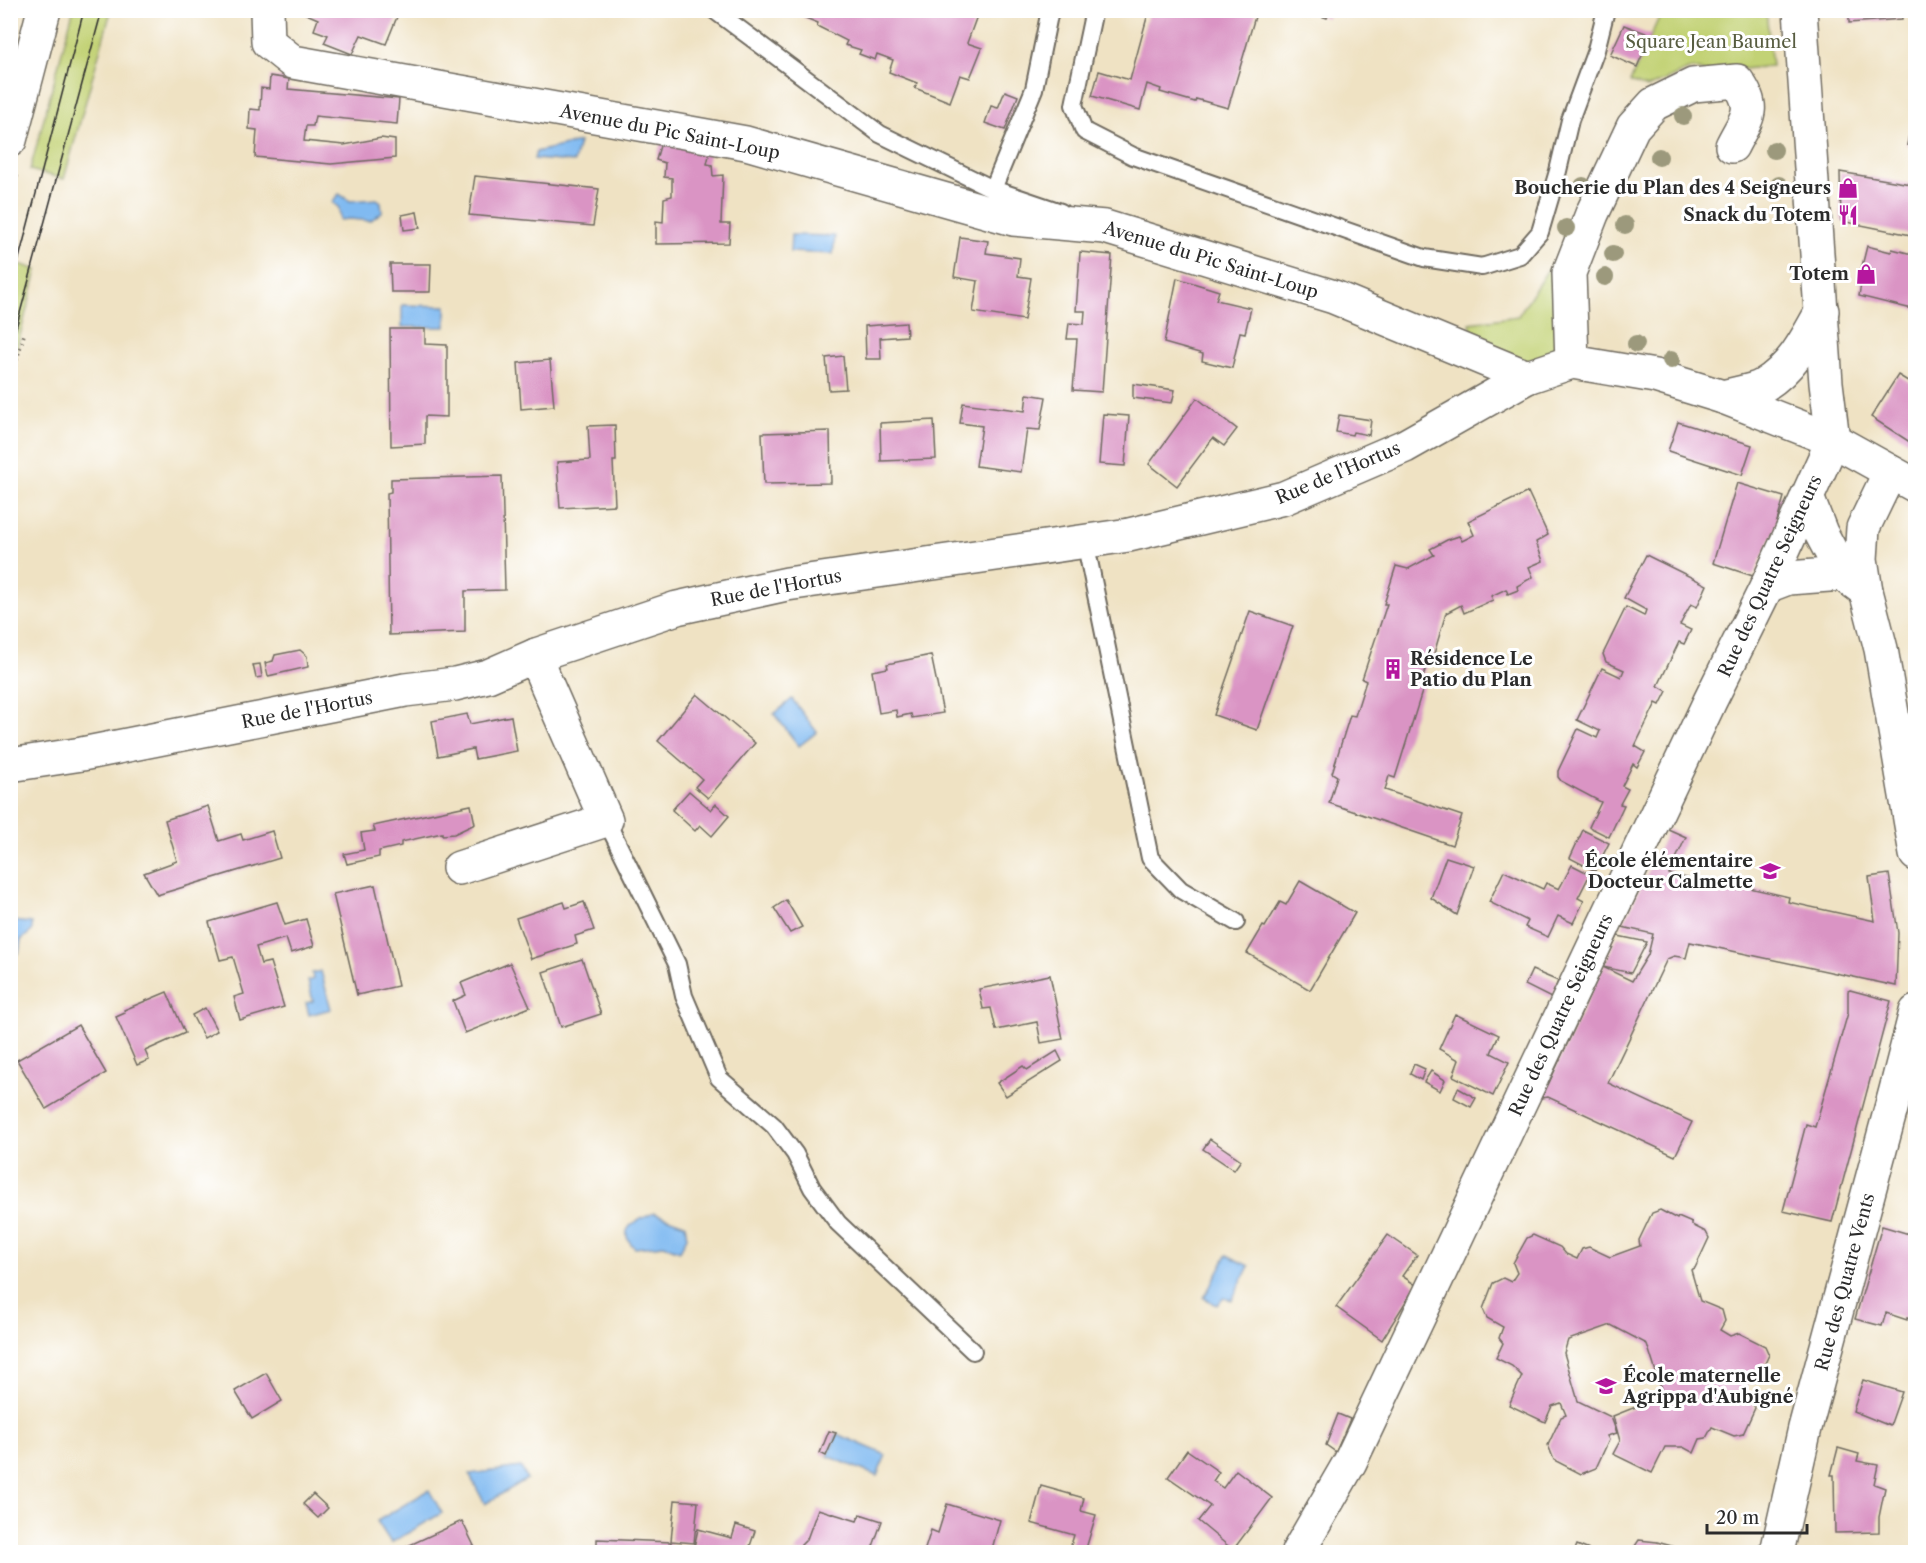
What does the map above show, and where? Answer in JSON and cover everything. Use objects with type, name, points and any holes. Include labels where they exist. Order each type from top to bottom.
[{"type":"street","points":[[10,140],[44,10]]},
{"type":"street","name":"Avenue du Pic Saint-Loup","points":[[267,10],[268,42],[293,62],[746,143],[1013,219],[1105,226],[1334,297],[1527,377]]},
{"type":"street","points":[[1800,10],[1826,383],[1833,440]]},
{"type":"street","points":[[1572,362],[1569,273],[1592,214],[1634,127],[1654,104],[1693,85],[1737,81],[1746,94],[1750,110],[1732,146]]},
{"type":"street","points":[[1723,396],[1763,386],[1779,373],[1794,360],[1822,311]]},
{"type":"street","points":[[1527,377],[1572,362],[1655,376],[1723,396],[1833,440],[1903,479],[1863,528],[1861,560],[1855,582]]},
{"type":"street","name":"Rue de l'Hortus","points":[[10,765],[82,754],[405,690],[454,684],[488,675],[536,656],[677,608],[787,584],[1135,534],[1284,498],[1405,446],[1527,377]]},
{"type":"street","name":"Rue des Quatre Seigneurs","points":[[1298,1552],[1350,1462],[1705,711],[1767,586],[1833,440]]},
{"type":"street","points":[[1807,497],[1821,533],[1855,582],[1881,649],[1916,854]]},
{"type":"street","points":[[1767,586],[1788,578],[1855,582]]},
{"type":"street","points":[[459,868],[606,819],[536,656]]},
{"type":"street","name":"Rue des Quatre Vents","points":[[1777,1552],[1805,1428],[1916,1012]]},
{"type":"lane","points":[[714,10],[880,134],[993,189],[1105,226]]},
{"type":"lane","points":[[993,189],[1034,89],[1050,10]]},
{"type":"lane","points":[[1094,10],[1074,105],[1084,131],[1133,156],[1424,258],[1482,267],[1520,255],[1540,232],[1570,120],[1596,50],[1606,10]]},
{"type":"lane","points":[[1085,541],[1150,858],[1181,890],[1236,922]]},
{"type":"lane","points":[[606,819],[678,964],[684,996],[719,1078],[774,1126],[795,1154],[812,1188],[838,1223],[973,1350]]},
{"type":"path","points":[[10,383],[24,333]]},
{"type":"green space","points":[[73,11],[111,11],[64,179],[30,170]]},
{"type":"green space","name":"Square Jean Baumel","points":[[1662,11],[1766,11],[1772,66],[1706,73],[1693,68],[1647,88],[1630,82]]},
{"type":"green space","points":[[10,261],[37,270],[11,370]]},
{"type":"green space","points":[[1562,261],[1558,346],[1544,360],[1529,364],[1473,341],[1470,323],[1518,316],[1550,266]]},
{"type":"water","points":[[579,142],[574,162],[534,159],[536,152]]},
{"type":"water","points":[[339,194],[350,201],[377,199],[381,202],[382,212],[370,221],[340,220],[339,208],[332,202]]},
{"type":"water","points":[[791,235],[835,236],[833,254],[790,252]]},
{"type":"water","points":[[402,305],[446,306],[446,327],[402,327]]},
{"type":"water","points":[[792,699],[817,732],[799,746],[774,714]]},
{"type":"water","points":[[11,921],[32,923],[32,931],[21,940],[19,953],[11,956]]},
{"type":"water","points":[[321,971],[331,1009],[309,1015],[306,1003],[313,1001],[308,981],[313,979],[312,973]]},
{"type":"water","points":[[654,1213],[685,1224],[687,1237],[680,1251],[664,1245],[635,1248],[629,1241],[627,1230],[630,1226]]},
{"type":"water","points":[[1227,1255],[1249,1266],[1232,1300],[1224,1298],[1217,1305],[1204,1298]]},
{"type":"water","points":[[837,1434],[886,1455],[877,1476],[828,1456]]},
{"type":"water","points":[[521,1467],[527,1479],[485,1504],[469,1474]]},
{"type":"water","points":[[429,1490],[442,1513],[391,1543],[377,1521]]},
{"type":"building","points":[[305,10],[396,10],[399,12],[386,44],[361,35],[352,54],[324,43],[328,35],[314,30],[318,19],[304,13]]},
{"type":"building","points":[[797,10],[972,10],[978,13],[967,43],[982,48],[970,78],[960,75],[950,102],[915,88],[917,83],[889,72],[893,60],[877,54],[875,60],[859,54],[861,50],[845,45],[847,41],[817,26],[818,23],[803,17],[804,14]]},
{"type":"building","points":[[1149,10],[1257,10],[1228,108],[1160,92],[1161,89],[1147,84],[1140,110],[1092,96],[1099,71],[1130,80]]},
{"type":"building","points":[[1302,10],[1329,10],[1327,18]]},
{"type":"building","points":[[1849,10],[1901,10],[1902,19],[1849,23]]},
{"type":"building","points":[[1624,25],[1651,35],[1637,67],[1610,55]]},
{"type":"building","points":[[270,76],[289,79],[288,89],[399,99],[397,124],[315,116],[313,126],[306,126],[304,141],[344,145],[381,138],[395,140],[395,158],[331,164],[255,157],[257,130],[249,129],[250,109],[260,110],[261,88],[269,89]]},
{"type":"building","points":[[1005,91],[1018,96],[1005,130],[985,123],[991,106],[998,108]]},
{"type":"building","points":[[1914,108],[1916,108],[1916,146],[1907,145]]},
{"type":"building","points":[[661,142],[711,147],[707,164],[712,165],[713,176],[723,175],[721,224],[730,224],[729,243],[656,244],[656,221],[663,222],[664,198],[672,196],[672,178],[664,177],[665,163],[656,160]]},
{"type":"building","points":[[1840,172],[1916,185],[1916,236],[1841,221]]},
{"type":"building","points":[[475,176],[599,189],[593,226],[469,215]]},
{"type":"building","points":[[417,212],[420,228],[404,230],[402,215]]},
{"type":"building","points":[[960,237],[988,241],[986,253],[1020,258],[1018,276],[1031,278],[1024,320],[973,312],[978,281],[954,277]]},
{"type":"building","points":[[1867,246],[1916,255],[1916,310],[1859,296],[1861,283],[1858,282]]},
{"type":"building","points":[[1080,252],[1112,255],[1102,392],[1073,390],[1077,339],[1067,339],[1069,323],[1084,324],[1085,311],[1076,311]]},
{"type":"building","points":[[390,264],[431,264],[430,292],[391,292]]},
{"type":"building","points":[[1177,278],[1219,291],[1216,300],[1251,308],[1245,333],[1240,332],[1232,368],[1202,361],[1203,354],[1164,343]]},
{"type":"building","points":[[906,323],[907,336],[880,338],[881,359],[866,359],[865,326]]},
{"type":"building","points":[[390,329],[425,329],[425,344],[447,345],[447,417],[425,416],[425,444],[391,446]]},
{"type":"building","points":[[843,356],[846,389],[829,390],[826,358]]},
{"type":"building","points":[[550,360],[554,406],[521,409],[518,363]]},
{"type":"building","points":[[1898,375],[1916,386],[1916,446],[1871,417]]},
{"type":"building","points":[[1133,384],[1175,390],[1172,403],[1133,398]]},
{"type":"building","points":[[1027,394],[1046,397],[1040,430],[1027,429],[1021,472],[976,466],[982,426],[960,423],[963,403],[1025,411]]},
{"type":"building","points":[[1197,398],[1237,429],[1224,446],[1213,438],[1177,486],[1149,464]]},
{"type":"building","points":[[1103,414],[1129,416],[1125,466],[1099,464]]},
{"type":"building","points":[[1339,415],[1371,420],[1369,435],[1336,432]]},
{"type":"building","points":[[934,420],[936,459],[881,461],[880,423]]},
{"type":"building","points":[[1678,422],[1752,445],[1742,475],[1668,451]]},
{"type":"building","points":[[615,425],[616,461],[613,461],[615,505],[560,508],[557,462],[590,460],[588,426]]},
{"type":"building","points":[[830,431],[831,483],[764,484],[762,433]]},
{"type":"building","points":[[502,476],[505,590],[465,591],[465,632],[389,635],[387,493],[391,492],[391,479]]},
{"type":"building","points":[[1737,483],[1784,497],[1774,532],[1753,576],[1713,563]]},
{"type":"building","name":"Résidence Le Patio du Plan","points":[[1528,492],[1548,535],[1536,542],[1543,561],[1529,567],[1533,577],[1517,586],[1518,590],[1508,594],[1506,589],[1491,596],[1493,600],[1464,613],[1461,605],[1446,613],[1431,664],[1427,663],[1422,681],[1425,682],[1395,778],[1389,776],[1385,790],[1462,816],[1452,845],[1329,803],[1337,776],[1332,773],[1350,715],[1355,716],[1366,681],[1362,679],[1387,604],[1384,604],[1396,566],[1408,569],[1434,555],[1430,549],[1447,540],[1459,536],[1462,541],[1474,535],[1468,521]]},
{"type":"building","points":[[1646,555],[1707,585],[1697,607],[1691,604],[1680,625],[1691,630],[1684,644],[1679,642],[1658,686],[1667,691],[1660,705],[1656,703],[1635,746],[1645,752],[1637,767],[1633,764],[1622,786],[1628,789],[1620,804],[1624,805],[1609,837],[1589,827],[1601,802],[1561,781],[1558,771],[1578,729],[1597,738],[1600,731],[1577,720],[1602,668],[1621,677],[1624,670],[1606,662],[1603,654],[1626,607],[1644,616],[1646,610],[1624,598]]},
{"type":"building","points":[[1916,600],[1916,627],[1914,627],[1910,603]]},
{"type":"building","points":[[1250,611],[1293,626],[1257,730],[1214,715]]},
{"type":"building","points":[[300,650],[307,656],[308,667],[268,676],[265,663],[273,661],[275,655]]},
{"type":"building","points":[[931,655],[943,713],[912,718],[911,714],[897,717],[896,710],[879,713],[872,671],[888,668],[887,664]]},
{"type":"building","points":[[260,664],[262,677],[256,678],[253,665]]},
{"type":"building","points":[[697,694],[755,743],[708,798],[695,787],[702,779],[658,741]]},
{"type":"building","points":[[467,714],[470,724],[511,716],[517,751],[475,759],[473,749],[438,756],[432,721]]},
{"type":"building","points":[[689,791],[711,810],[716,804],[729,816],[712,836],[700,825],[695,831],[672,810]]},
{"type":"building","points":[[471,805],[475,824],[454,834],[442,835],[442,833],[401,842],[401,846],[379,851],[379,857],[347,864],[344,854],[364,850],[361,833],[375,831],[373,826]]},
{"type":"building","points":[[208,806],[219,841],[241,834],[243,840],[272,831],[280,858],[157,895],[144,873],[177,861],[165,820]]},
{"type":"building","points":[[1668,829],[1686,837],[1669,874],[1739,890],[1741,886],[1789,897],[1788,902],[1875,921],[1869,877],[1889,874],[1898,933],[1896,986],[1690,942],[1686,958],[1674,956],[1667,959],[1608,1083],[1692,1122],[1675,1156],[1548,1097],[1542,1098],[1603,967],[1632,981],[1648,955],[1653,934],[1622,927]]},
{"type":"building","points":[[1583,830],[1609,843],[1595,871],[1570,858]]},
{"type":"building","points":[[1446,857],[1474,866],[1457,915],[1431,898]]},
{"type":"building","points":[[1572,865],[1590,874],[1578,898],[1584,901],[1573,923],[1558,916],[1548,937],[1525,927],[1528,921],[1489,902],[1504,871],[1543,889],[1546,883],[1559,889]]},
{"type":"building","points":[[1300,881],[1355,913],[1310,990],[1247,953],[1280,902],[1286,905]]},
{"type":"building","points":[[375,885],[398,986],[357,995],[333,894]]},
{"type":"building","points":[[786,900],[802,927],[790,933],[774,908]]},
{"type":"building","points":[[277,902],[285,925],[306,919],[314,946],[291,953],[286,938],[256,947],[261,964],[270,962],[284,1007],[240,1020],[234,997],[244,994],[233,957],[220,960],[209,922]]},
{"type":"building","points":[[564,902],[566,908],[584,902],[594,930],[575,936],[577,944],[531,959],[516,918]]},
{"type":"building","points":[[1618,936],[1647,942],[1631,973],[1603,967]]},
{"type":"building","points":[[582,959],[601,1014],[561,1027],[543,972]]},
{"type":"building","points":[[510,963],[530,1007],[465,1033],[453,1001],[466,995],[461,983]]},
{"type":"building","points":[[1532,970],[1558,981],[1551,998],[1525,985]]},
{"type":"building","points":[[1050,975],[1063,1039],[1041,1043],[1037,1022],[996,1030],[991,1008],[983,1009],[979,989]]},
{"type":"building","points":[[1848,991],[1891,1001],[1832,1222],[1783,1211],[1806,1124],[1815,1127],[1848,1013]]},
{"type":"building","points":[[167,992],[185,1033],[145,1051],[149,1060],[137,1065],[116,1017],[125,1013],[124,1010]]},
{"type":"building","points":[[205,1008],[217,1031],[204,1038],[192,1015]]},
{"type":"building","points":[[1455,1014],[1499,1035],[1491,1053],[1509,1062],[1493,1096],[1453,1076],[1459,1060],[1439,1049]]},
{"type":"building","points":[[78,1025],[106,1073],[46,1109],[17,1060]]},
{"type":"building","points":[[1057,1051],[1062,1061],[1006,1096],[997,1083],[1023,1066],[1027,1070]]},
{"type":"building","points":[[1414,1064],[1425,1069],[1421,1080],[1410,1074]]},
{"type":"building","points":[[1431,1071],[1445,1080],[1440,1091],[1424,1082]]},
{"type":"building","points":[[1458,1088],[1476,1098],[1471,1107],[1454,1098]]},
{"type":"building","points":[[1210,1139],[1241,1160],[1234,1170],[1203,1149]]},
{"type":"building","points":[[1660,1210],[1677,1219],[1678,1217],[1692,1223],[1706,1232],[1709,1238],[1695,1268],[1691,1270],[1700,1301],[1722,1310],[1725,1321],[1720,1330],[1730,1336],[1739,1333],[1765,1346],[1769,1355],[1756,1382],[1747,1383],[1742,1395],[1751,1398],[1755,1408],[1743,1434],[1734,1436],[1712,1427],[1706,1438],[1700,1439],[1694,1453],[1683,1447],[1665,1447],[1652,1473],[1613,1454],[1620,1441],[1613,1416],[1656,1399],[1661,1388],[1647,1344],[1611,1325],[1568,1340],[1564,1353],[1578,1401],[1611,1417],[1617,1433],[1607,1436],[1609,1440],[1596,1468],[1581,1474],[1554,1460],[1548,1445],[1561,1417],[1566,1415],[1561,1403],[1552,1406],[1545,1422],[1509,1405],[1522,1376],[1512,1366],[1496,1358],[1503,1343],[1499,1338],[1503,1327],[1487,1318],[1483,1309],[1493,1283],[1503,1278],[1511,1282],[1517,1273],[1513,1263],[1527,1238],[1533,1235],[1560,1247],[1566,1254],[1577,1259],[1582,1249],[1589,1247],[1610,1257],[1640,1246],[1639,1240],[1652,1213]]},
{"type":"building","points":[[1882,1226],[1916,1236],[1913,1252],[1916,1252],[1914,1296],[1916,1297],[1916,1320],[1907,1318],[1907,1320],[1886,1313],[1882,1326],[1855,1319]]},
{"type":"building","points":[[1388,1235],[1417,1255],[1402,1276],[1416,1285],[1382,1340],[1336,1307]]},
{"type":"building","points":[[266,1373],[282,1401],[252,1419],[235,1391]]},
{"type":"building","points":[[1863,1380],[1902,1392],[1890,1426],[1853,1411]]},
{"type":"building","points":[[1338,1414],[1350,1419],[1336,1452],[1326,1445]]},
{"type":"building","points":[[829,1431],[836,1433],[826,1456],[820,1453]]},
{"type":"building","points":[[1838,1448],[1859,1454],[1857,1461],[1878,1465],[1874,1484],[1885,1488],[1879,1517],[1879,1532],[1835,1533],[1834,1475],[1831,1475]]},
{"type":"building","points":[[1187,1450],[1219,1472],[1213,1481],[1223,1488],[1236,1470],[1272,1498],[1233,1550],[1198,1521],[1210,1506],[1168,1477]]},
{"type":"building","points":[[1041,1486],[1084,1498],[1081,1511],[1096,1515],[1085,1552],[1069,1552],[1074,1535],[1031,1523]]},
{"type":"building","points":[[313,1494],[328,1508],[318,1518],[303,1504]]},
{"type":"building","points":[[675,1500],[698,1502],[694,1543],[671,1541]]},
{"type":"building","points":[[947,1504],[1000,1520],[992,1549],[1000,1552],[924,1552],[931,1530],[938,1533]]},
{"type":"building","points":[[818,1509],[857,1521],[860,1514],[882,1521],[871,1552],[794,1552],[807,1539]]},
{"type":"building","points":[[462,1521],[477,1552],[403,1552],[401,1549]]},
{"type":"building","points":[[736,1525],[755,1531],[748,1552],[693,1552],[698,1529],[732,1538]]},
{"type":"building","points":[[597,1539],[671,1542],[670,1552],[580,1552],[597,1548]]},
{"type":"building","points":[[1639,1540],[1675,1547],[1671,1552],[1631,1552]]},
{"type":"building","points":[[1577,1545],[1594,1552],[1574,1552]]},
{"type":"tram line","points":[[10,293],[84,10]]},
{"type":"tram line","points":[[10,350],[102,10]]},
{"type":"place","name":"Boucherie du Plan des 4 Seigneurs","points":[[1848,188]]},
{"type":"place","name":"Snack du Totem","points":[[1848,215]]},
{"type":"place","name":"Totem","points":[[1866,274]]},
{"type":"place","name":"Résidence Le Patio du Plan","points":[[1393,669]]},
{"type":"place","name":"École élémentaire Docteur Calmette","points":[[1770,871]]},
{"type":"place","name":"École maternelle Agrippa d'Aubigné","points":[[1606,1386]]}]
